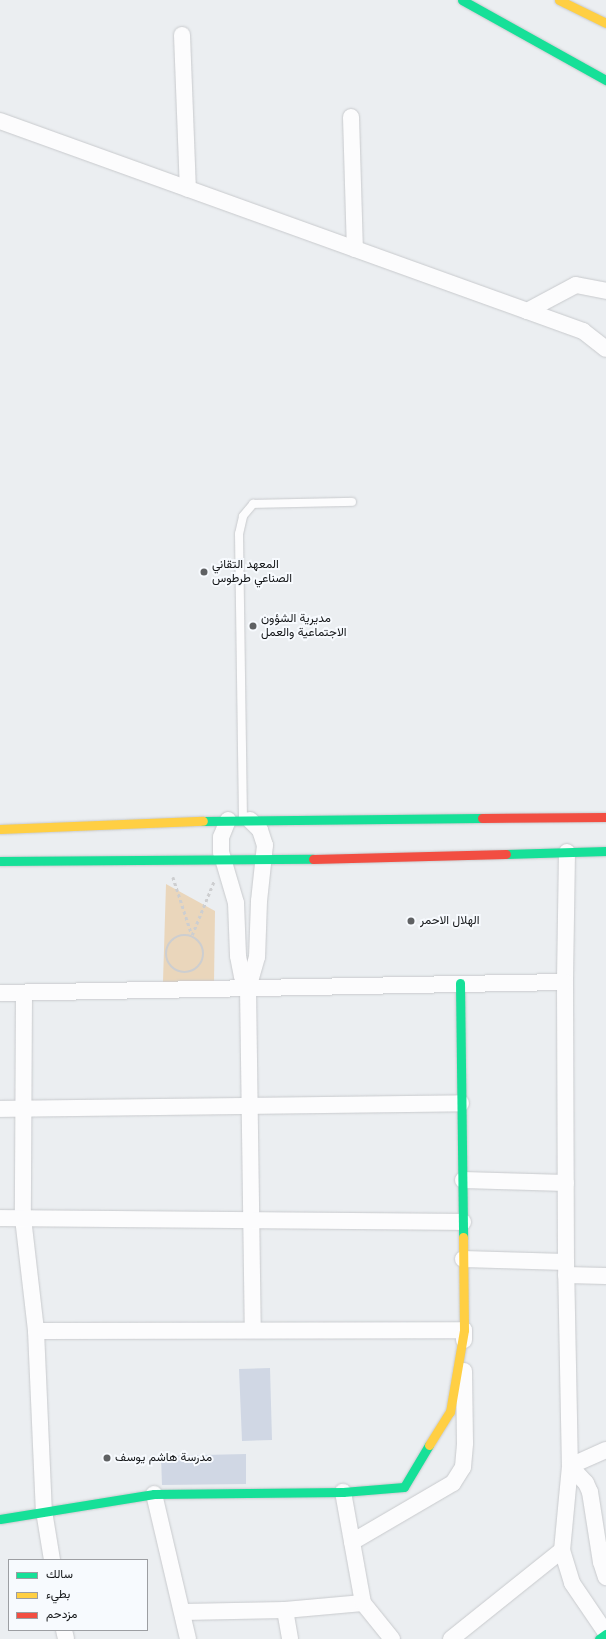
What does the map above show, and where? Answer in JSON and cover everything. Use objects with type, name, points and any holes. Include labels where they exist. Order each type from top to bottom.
[{"type":"main road","points":[[462,0],[606,80]]},
{"type":"main road","points":[[559,0],[606,23]]},
{"type":"main road","points":[[0,829],[240,820],[606,817]]},
{"type":"main road","points":[[0,861],[263,860],[606,851]]},
{"type":"main road","points":[[0,1519],[154,1494],[343,1492],[404,1487],[450,1412],[464,1330],[460,984]]},
{"type":"main road","points":[[599,1639],[606,1633]]},
{"type":"street","points":[[182,35],[188,189]]},
{"type":"street","points":[[350,117],[355,249]]},
{"type":"street","points":[[0,121],[583,331],[606,349]]},
{"type":"street","points":[[527,311],[576,285],[606,291]]},
{"type":"street","points":[[248,988],[242,976],[238,956],[236,903],[232,885],[223,860],[221,837],[240,820],[256,825],[265,844],[259,901],[257,957],[248,988],[253,1330]]},
{"type":"street","points":[[567,852],[565,982],[566,1269],[570,1466],[562,1550],[572,1583],[606,1633]]},
{"type":"street","points":[[0,993],[565,982]]},
{"type":"street","points":[[24,993],[23,1218],[36,1331],[44,1511],[52,1559]]},
{"type":"street","points":[[0,1109],[461,1103]]},
{"type":"street","points":[[462,1180],[566,1183]]},
{"type":"street","points":[[0,1218],[463,1222]]},
{"type":"street","points":[[463,1259],[566,1269],[606,1276]]},
{"type":"street","points":[[36,1331],[464,1330],[465,1443],[463,1467],[453,1483],[352,1542]]},
{"type":"street","points":[[570,1466],[606,1450]]},
{"type":"street","points":[[570,1466],[586,1483],[590,1492],[601,1562],[606,1577]]},
{"type":"street","points":[[343,1492],[363,1603],[392,1639]]},
{"type":"street","points":[[154,1494],[183,1612],[188,1639]]},
{"type":"street","points":[[450,1639],[562,1550]]},
{"type":"street","points":[[183,1612],[285,1610],[363,1603]]},
{"type":"street","points":[[285,1610],[290,1639]]},
{"type":"lane","points":[[240,820],[239,534],[243,516],[254,504],[352,502]]},
{"type":"path","points":[[168,860],[192,936],[202,944],[205,956],[203,963],[194,971],[181,973],[170,966],[165,954],[166,948],[174,937],[186,934],[192,936]]},
{"type":"path","points":[[192,936],[223,860]]},
{"type":"shaded area","points":[[166,884],[215,911],[214,983],[163,982]]},
{"type":"building","points":[[270,1368],[272,1440],[242,1441],[239,1369]]},
{"type":"building","points":[[246,1454],[246,1484],[162,1485],[161,1456]]},
{"type":"traffic: fast","points":[[462,0],[606,80]]},
{"type":"traffic: fast","points":[[203,821],[482,818]]},
{"type":"traffic: fast","points":[[506,854],[606,851]]},
{"type":"traffic: fast","points":[[0,861],[313,859]]},
{"type":"traffic: fast","points":[[460,983],[463,1237]]},
{"type":"traffic: fast","points":[[0,1519],[154,1494],[343,1492],[404,1487],[429,1445]]},
{"type":"traffic: fast","points":[[599,1639],[606,1634]]},
{"type":"traffic: slow","points":[[559,0],[606,23]]},
{"type":"traffic: slow","points":[[0,829],[203,821]]},
{"type":"traffic: slow","points":[[429,1445],[450,1412],[464,1330],[463,1237]]},
{"type":"traffic: jam","points":[[482,818],[606,817]]},
{"type":"traffic: jam","points":[[313,859],[506,854]]},
{"type":"place","name":"المعهد التقاني الصناعي طرطوس","points":[[204,572]]},
{"type":"place","name":"مديرية الشؤون الاجتماعية والعمل","points":[[253,626]]},
{"type":"place","name":"الهلال الاحمر","points":[[411,921]]},
{"type":"place","name":"مدرسة هاشم يوسف","points":[[107,1458]]}]
